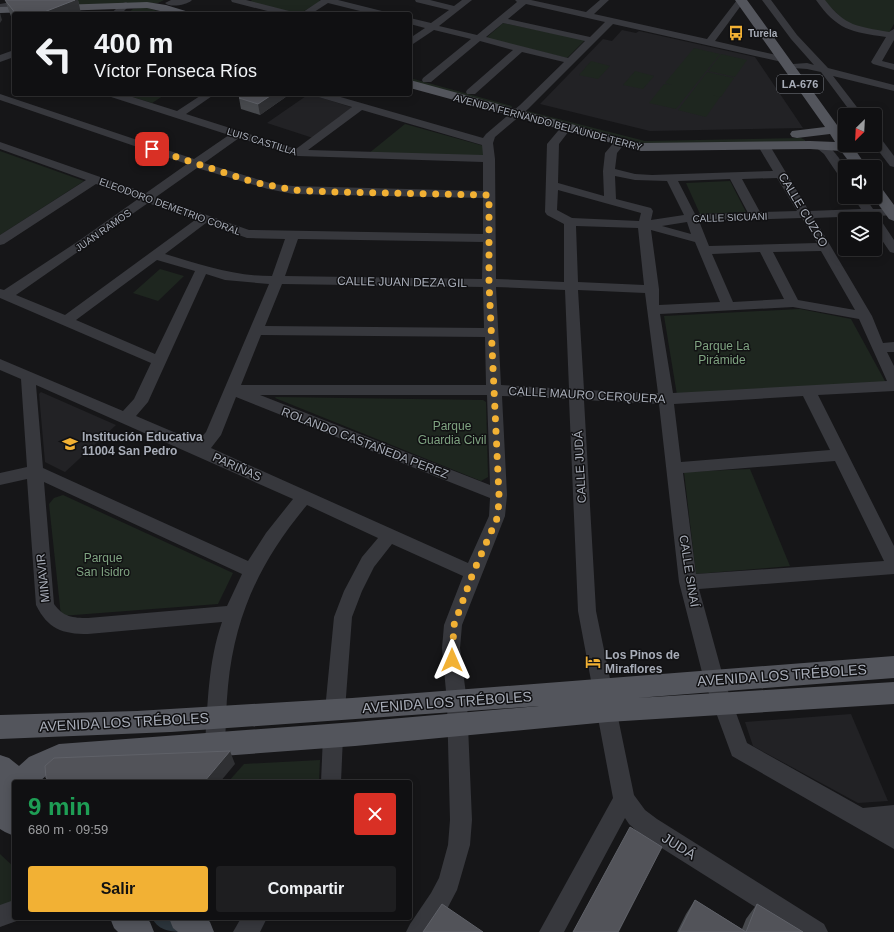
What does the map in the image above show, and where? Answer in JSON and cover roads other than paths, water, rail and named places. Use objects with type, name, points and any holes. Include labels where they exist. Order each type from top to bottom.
[{"type":"main road","name":"LA-676","points":[[744,0],[782,59],[838,128]]},
{"type":"main road","name":"LA-676","points":[[744,0],[796,66],[838,127]]},
{"type":"main road","points":[[34,12],[146,5],[173,6],[183,12]]},
{"type":"main road","points":[[0,10],[13,12]]},
{"type":"main road","points":[[0,16],[12,14]]},
{"type":"main road","name":"AVENIDA FERNANDO BELAUNDE TERRY","points":[[412,76],[471,92],[567,127],[620,142],[649,148],[764,146],[819,141],[838,131]]},
{"type":"main road","name":"AVENIDA FERNANDO BELAUNDE TERRY","points":[[412,84],[647,138],[819,141],[838,144]]},
{"type":"main road","name":"LA-676","points":[[856,152],[864,160]]},
{"type":"main road","points":[[882,188],[893,210]]},
{"type":"main road","points":[[882,197],[893,210]]},
{"type":"main road","name":"AVENIDA LOS TRÉBOLES","points":[[22,780],[38,766],[58,756],[333,736],[457,714],[605,701],[714,680],[894,667]]},
{"type":"main road","name":"AVENIDA LOS TRÉBOLES","points":[[605,701],[724,704],[894,693]]},
{"type":"main road","name":"AVENIDA LOS TRÉBOLES","points":[[0,727],[217,718],[335,710],[457,714]]},
{"type":"main road","points":[[0,767],[17,780]]},
{"type":"main road","points":[[0,803],[12,791]]},
{"type":"main road","points":[[0,811],[12,821]]},
{"type":"main road","points":[[126,920],[140,932]]},
{"type":"main road","points":[[185,920],[200,932]]},
{"type":"street","points":[[0,7],[37,0]]},
{"type":"street","points":[[21,12],[46,0]]},
{"type":"street","points":[[308,12],[327,0],[375,12]]},
{"type":"street","points":[[419,0],[456,9]]},
{"type":"street","points":[[412,41],[468,0]]},
{"type":"street","points":[[588,15],[605,0]]},
{"type":"street","points":[[709,42],[744,0]]},
{"type":"street","points":[[766,0],[794,38],[824,70],[853,108]]},
{"type":"street","points":[[820,0],[833,17],[841,22],[857,28],[893,35],[876,62],[894,67]]},
{"type":"street","points":[[242,1],[283,12]]},
{"type":"street","points":[[427,80],[480,38],[522,1],[782,59]]},
{"type":"street","points":[[118,12],[126,6]]},
{"type":"street","points":[[501,20],[591,40]]},
{"type":"street","points":[[412,21],[570,61]]},
{"type":"street","points":[[418,932],[439,901],[449,882],[459,845],[461,820],[457,714],[452,648],[454,625],[473,573],[498,516],[499,495],[489,283],[488,151],[490,136],[520,110],[611,21]]},
{"type":"street","points":[[471,92],[521,48]]},
{"type":"street","points":[[0,59],[12,54]]},
{"type":"street","points":[[796,66],[807,66],[894,85]]},
{"type":"street","points":[[824,70],[894,88]]},
{"type":"street","points":[[2,94],[196,164],[253,182],[293,190],[489,195]]},
{"type":"street","name":"LUIS CASTILLA","points":[[118,96],[298,153],[324,155],[488,151]]},
{"type":"street","points":[[178,115],[207,96]]},
{"type":"street","points":[[326,96],[360,106],[488,151]]},
{"type":"street","points":[[298,153],[360,106]]},
{"type":"street","points":[[567,127],[553,144],[551,212],[570,222]]},
{"type":"street","name":"JUAN RAMOS","points":[[3,294],[81,245],[237,134]]},
{"type":"street","points":[[819,141],[838,167]]},
{"type":"street","points":[[610,200],[610,153],[620,142]]},
{"type":"street","points":[[882,143],[894,164]]},
{"type":"street","name":"ELEODORO DEMETRIO CORAL","points":[[0,144],[247,234],[489,238]]},
{"type":"street","name":"CALLE CUZCO","points":[[764,146],[806,214],[865,316],[894,381]]},
{"type":"street","points":[[609,171],[644,178],[781,174]]},
{"type":"street","points":[[734,175],[756,216]]},
{"type":"street","points":[[671,178],[691,218],[728,306]]},
{"type":"street","points":[[0,241],[95,179]]},
{"type":"street","points":[[551,185],[610,200],[703,245],[764,248],[825,247]]},
{"type":"street","name":"CALLE SICUANI","points":[[882,214],[893,210]]},
{"type":"street","name":"CALLE SICUANI","points":[[570,222],[646,218],[806,214],[838,216]]},
{"type":"street","points":[[66,321],[204,218]]},
{"type":"street","name":"CALLE SINAÍ","points":[[646,218],[653,310],[675,468],[688,582],[714,680],[724,704],[739,749],[894,838]]},
{"type":"street","name":"CALLE JUDÁ","points":[[570,222],[571,286],[587,611],[605,701]]},
{"type":"street","points":[[882,231],[894,249]]},
{"type":"street","points":[[200,450],[213,435],[277,280],[293,235]]},
{"type":"street","points":[[764,248],[793,303]]},
{"type":"street","name":"CALLE JUAN DEZA GIL","points":[[156,254],[238,279],[489,283],[652,289]]},
{"type":"street","points":[[125,418],[140,402],[202,269]]},
{"type":"street","points":[[3,294],[159,361]]},
{"type":"street","points":[[653,310],[793,303],[865,316]]},
{"type":"street","points":[[256,330],[492,333]]},
{"type":"street","points":[[878,348],[894,347]]},
{"type":"street","name":"PARIÑAS","points":[[0,364],[200,450],[473,573]]},
{"type":"street","name":"MINAVIR","points":[[28,377],[45,605],[50,615],[56,621],[72,626],[88,626],[233,613]]},
{"type":"street","name":"CALLE MAURO CERQUERA","points":[[231,390],[494,390],[577,393],[666,399],[894,386]]},
{"type":"street","name":"ROLANDO CASTAÑEDA PEREZ","points":[[231,390],[499,495]]},
{"type":"street","points":[[808,391],[894,563]]},
{"type":"street","points":[[675,468],[840,455]]},
{"type":"street","points":[[0,479],[34,471],[251,570]]},
{"type":"street","points":[[215,744],[218,681],[224,646],[233,613],[251,570],[271,537],[304,497]]},
{"type":"street","points":[[335,710],[343,616],[353,591],[368,562],[389,536]]},
{"type":"street","points":[[688,582],[894,567]]},
{"type":"street","name":"JUDÁ","points":[[605,701],[624,798],[637,817],[649,827],[816,932]]},
{"type":"street","points":[[331,780],[333,736]]},
{"type":"street","points":[[551,932],[624,798]]},
{"type":"street","points":[[861,819],[894,816]]},
{"type":"street","points":[[0,916],[12,912]]},
{"type":"street","points":[[246,932],[255,920]]},
{"type":"waterway","points":[[164,920],[179,932]]},
{"type":"place","name":"Turela","points":[[736,33]]},
{"type":"place","name":"Institución Educativa 11004 San Pedro","points":[[70,444]]},
{"type":"place","name":"Los Pinos de Miraflores","points":[[593,662]]},
{"type":"park label","name":"Parque La Pirámide","points":[[722,353]]},
{"type":"park label","name":"Parque Guardia Civil","points":[[452,433]]},
{"type":"park label","name":"Parque San Isidro","points":[[103,565]]}]
